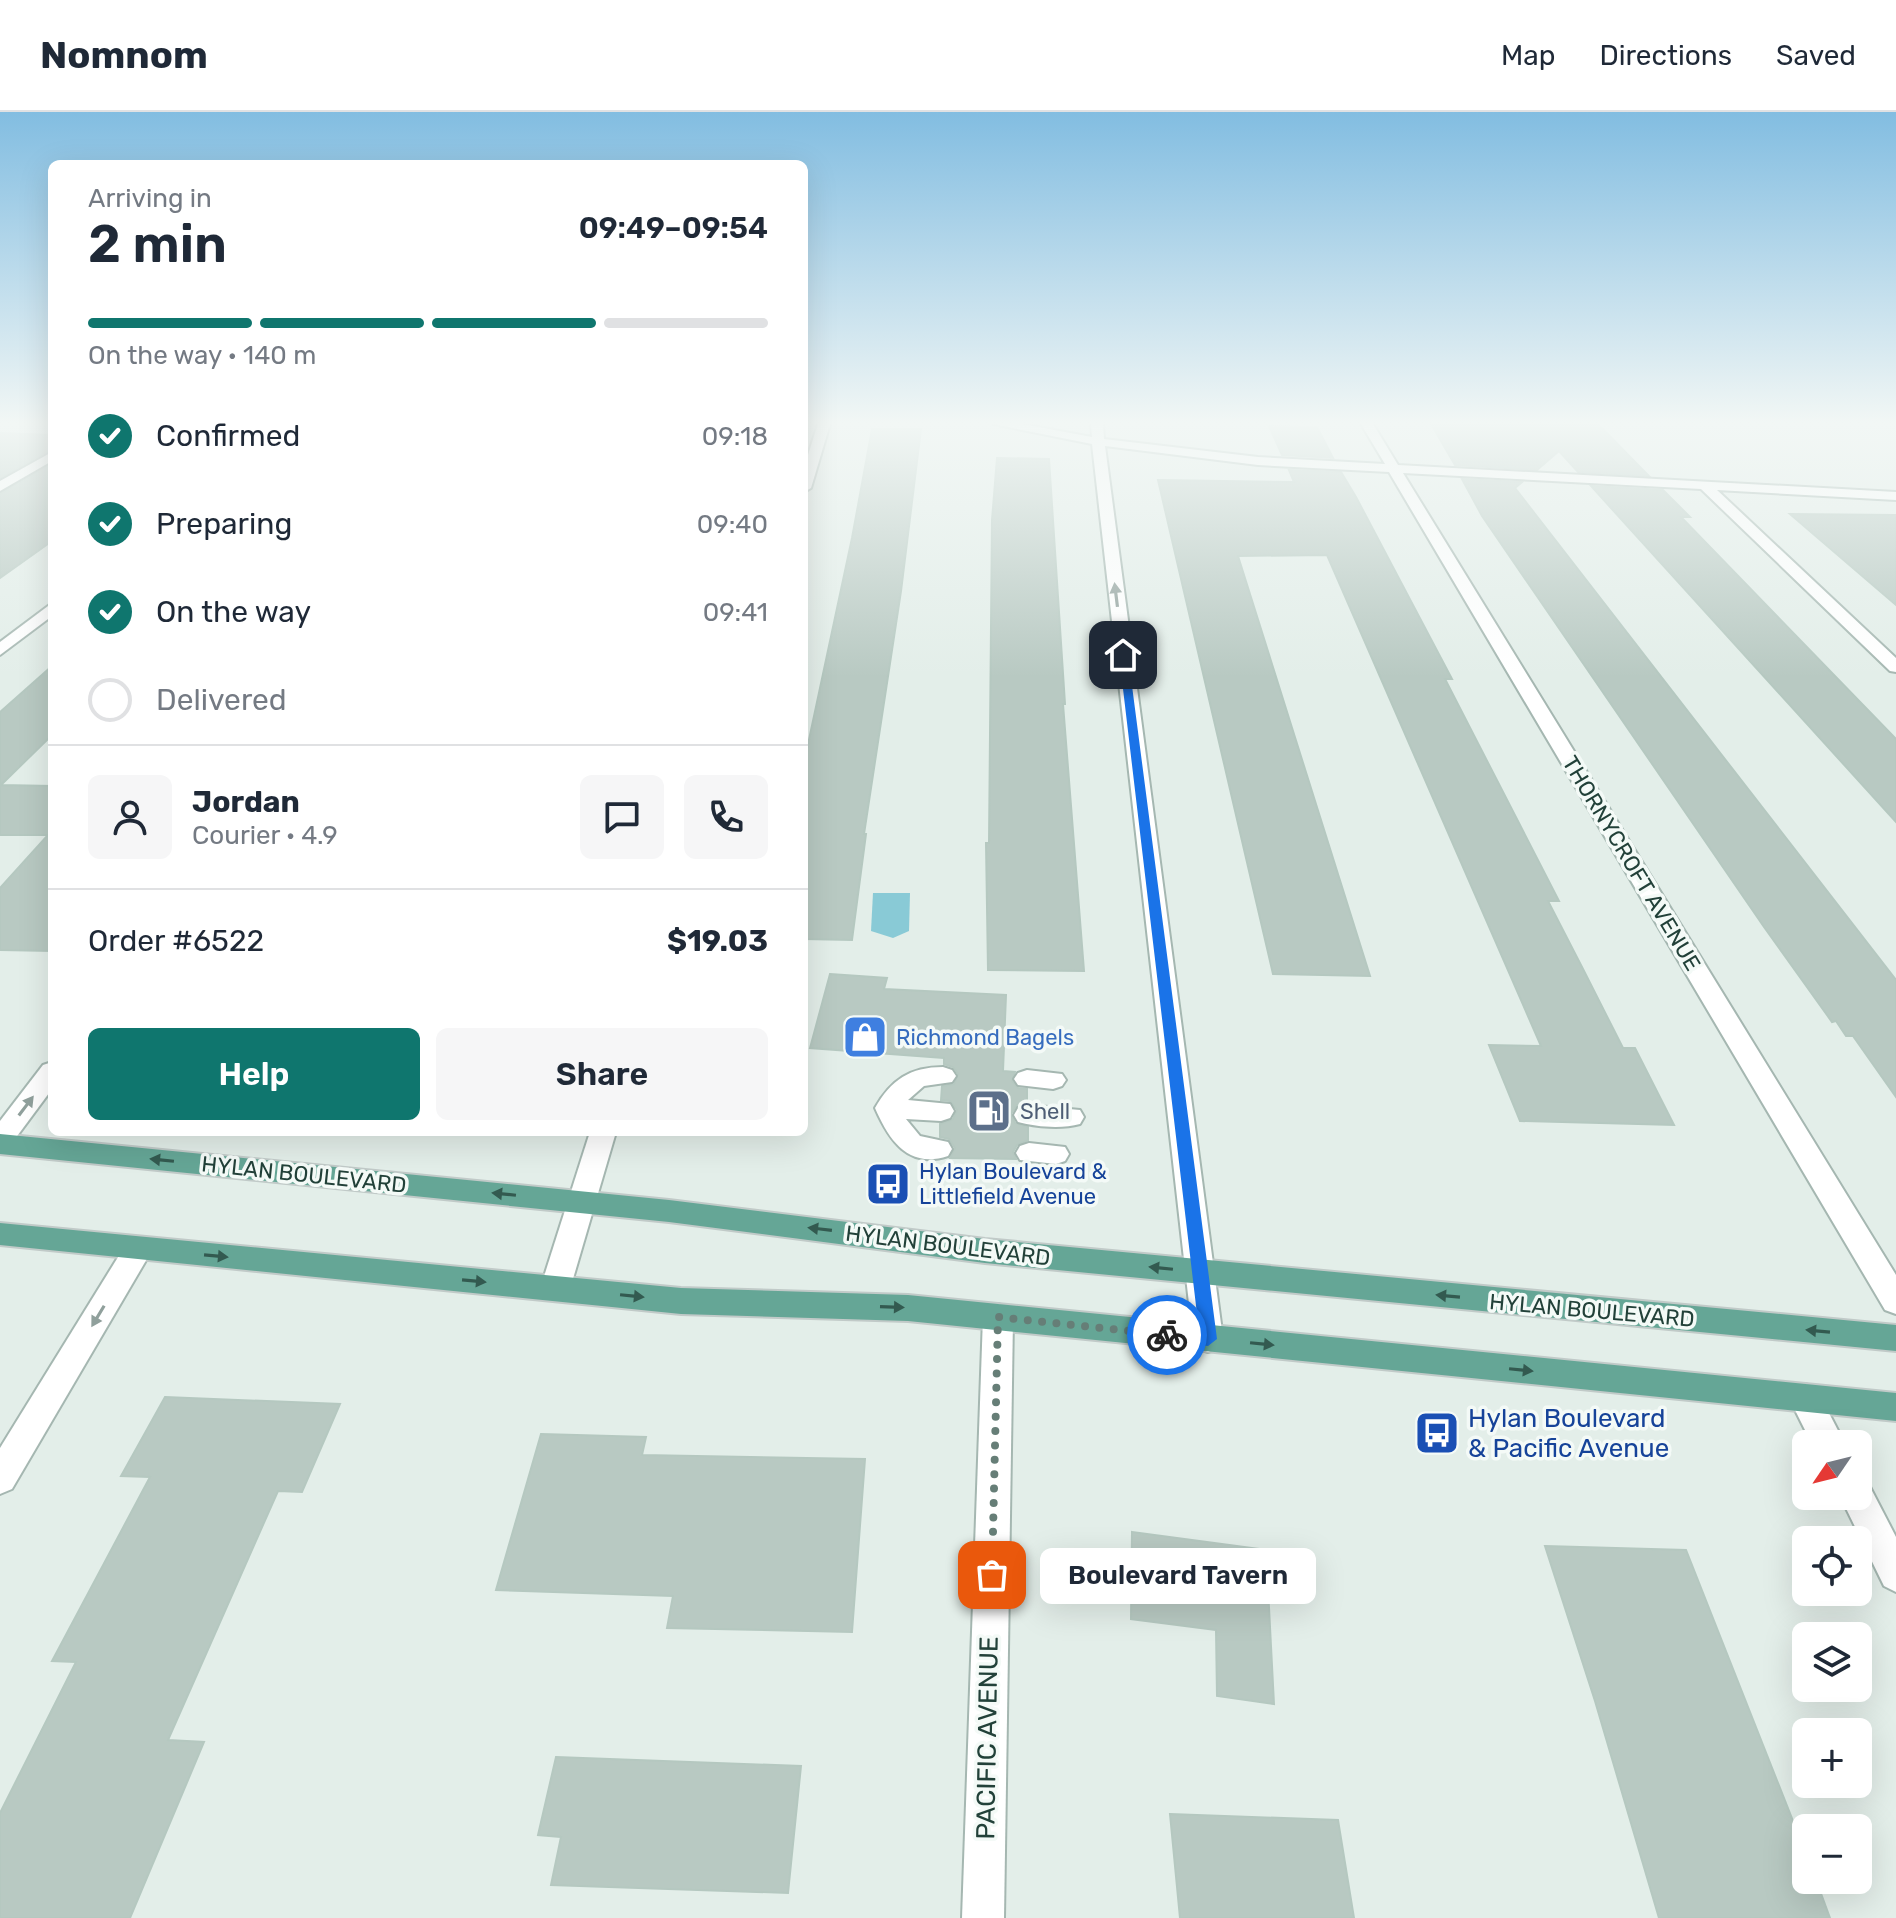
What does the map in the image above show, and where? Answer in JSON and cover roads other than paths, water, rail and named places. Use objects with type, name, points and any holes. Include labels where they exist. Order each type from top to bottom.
[{"type":"main road","name":"HYLAN BOULEVARD","points":[[0,1142],[581,1202],[985,1251],[1896,1338]]},
{"type":"main road","points":[[0,1234],[681,1301],[908,1308],[1896,1407]]},
{"type":"street","points":[[1105,508],[1208,1339]]},
{"type":"street","name":"THORNYCROFT AVENUE","points":[[1418,508],[1896,1301]]},
{"type":"street","points":[[1729,508],[1896,667]]},
{"type":"street","points":[[0,650],[48,611]]},
{"type":"street","points":[[888,1108],[912,1079],[924,1075],[943,1076]]},
{"type":"street","points":[[0,1142],[48,1076]]},
{"type":"street","points":[[1027,1079],[1053,1080]]},
{"type":"street","points":[[888,1108],[941,1111]]},
{"type":"street","points":[[888,1108],[909,1145],[939,1149]]},
{"type":"street","points":[[1027,1115],[1071,1117]]},
{"type":"street","points":[[555,1289],[602,1136]]},
{"type":"street","points":[[0,1478],[138,1249]]},
{"type":"street","name":"PACIFIC AVENUE","points":[[983,1918],[998,1317]]},
{"type":"street","points":[[1805,1398],[1822,1430]]},
{"type":"street","points":[[1864,1510],[1896,1574]]},
{"type":"water","points":[[873,893],[910,893],[909,931],[893,938],[871,931]]},
{"type":"place","name":"Richmond Bagels","points":[[865,1037]]},
{"type":"place","name":"Shell","points":[[989,1111]]},
{"type":"place","name":"Hylan Boulevard & Littlefield Avenue","points":[[888,1184]]},
{"type":"place","name":"Hylan Boulevard & Pacific Avenue","points":[[1437,1433]]},
{"type":"place","name":"Boulevard Tavern","points":[[992,1575]]}]
